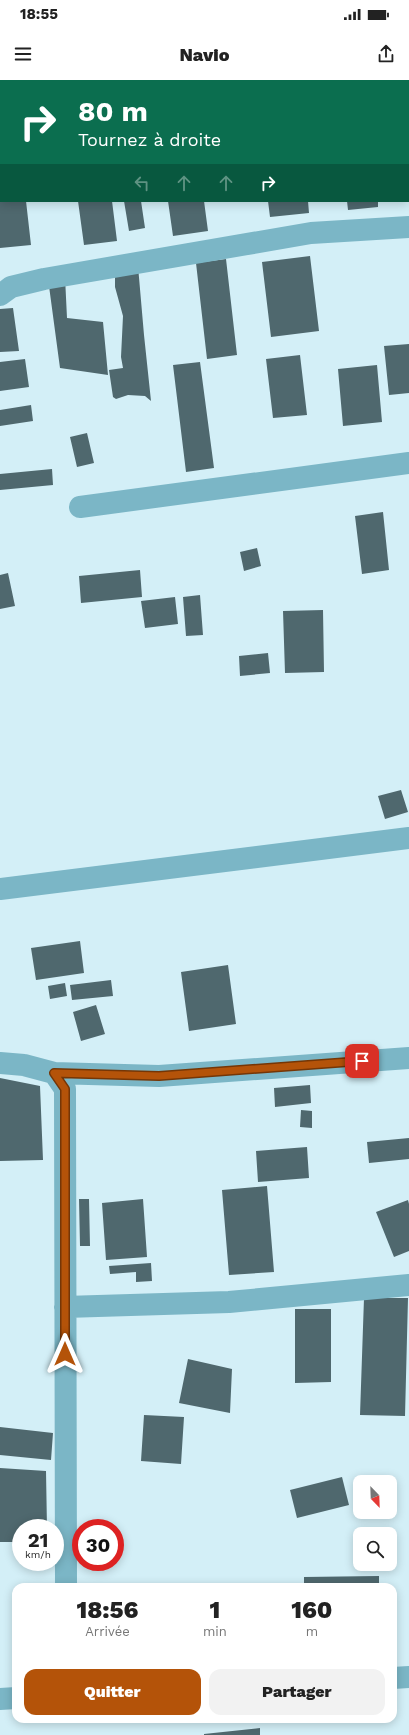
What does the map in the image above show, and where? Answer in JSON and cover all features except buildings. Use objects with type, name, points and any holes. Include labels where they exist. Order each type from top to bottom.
[{"type":"street","points":[[0,295],[11,287],[44,279],[311,233],[409,226]]},
{"type":"street","points":[[80,507],[409,463]]},
{"type":"street","points":[[0,889],[409,838]]},
{"type":"street","points":[[0,1063],[24,1065],[54,1073],[159,1076],[409,1058]]},
{"type":"street","points":[[54,1073],[65,1089],[66,1583]]},
{"type":"street","points":[[65,1307],[229,1302],[409,1285]]},
{"type":"street","points":[[397,1678],[409,1677]]},
{"type":"street","points":[[0,1699],[12,1698]]},
{"type":"route","points":[[65,1354],[65,1089],[54,1073],[159,1076],[362,1061]]}]
